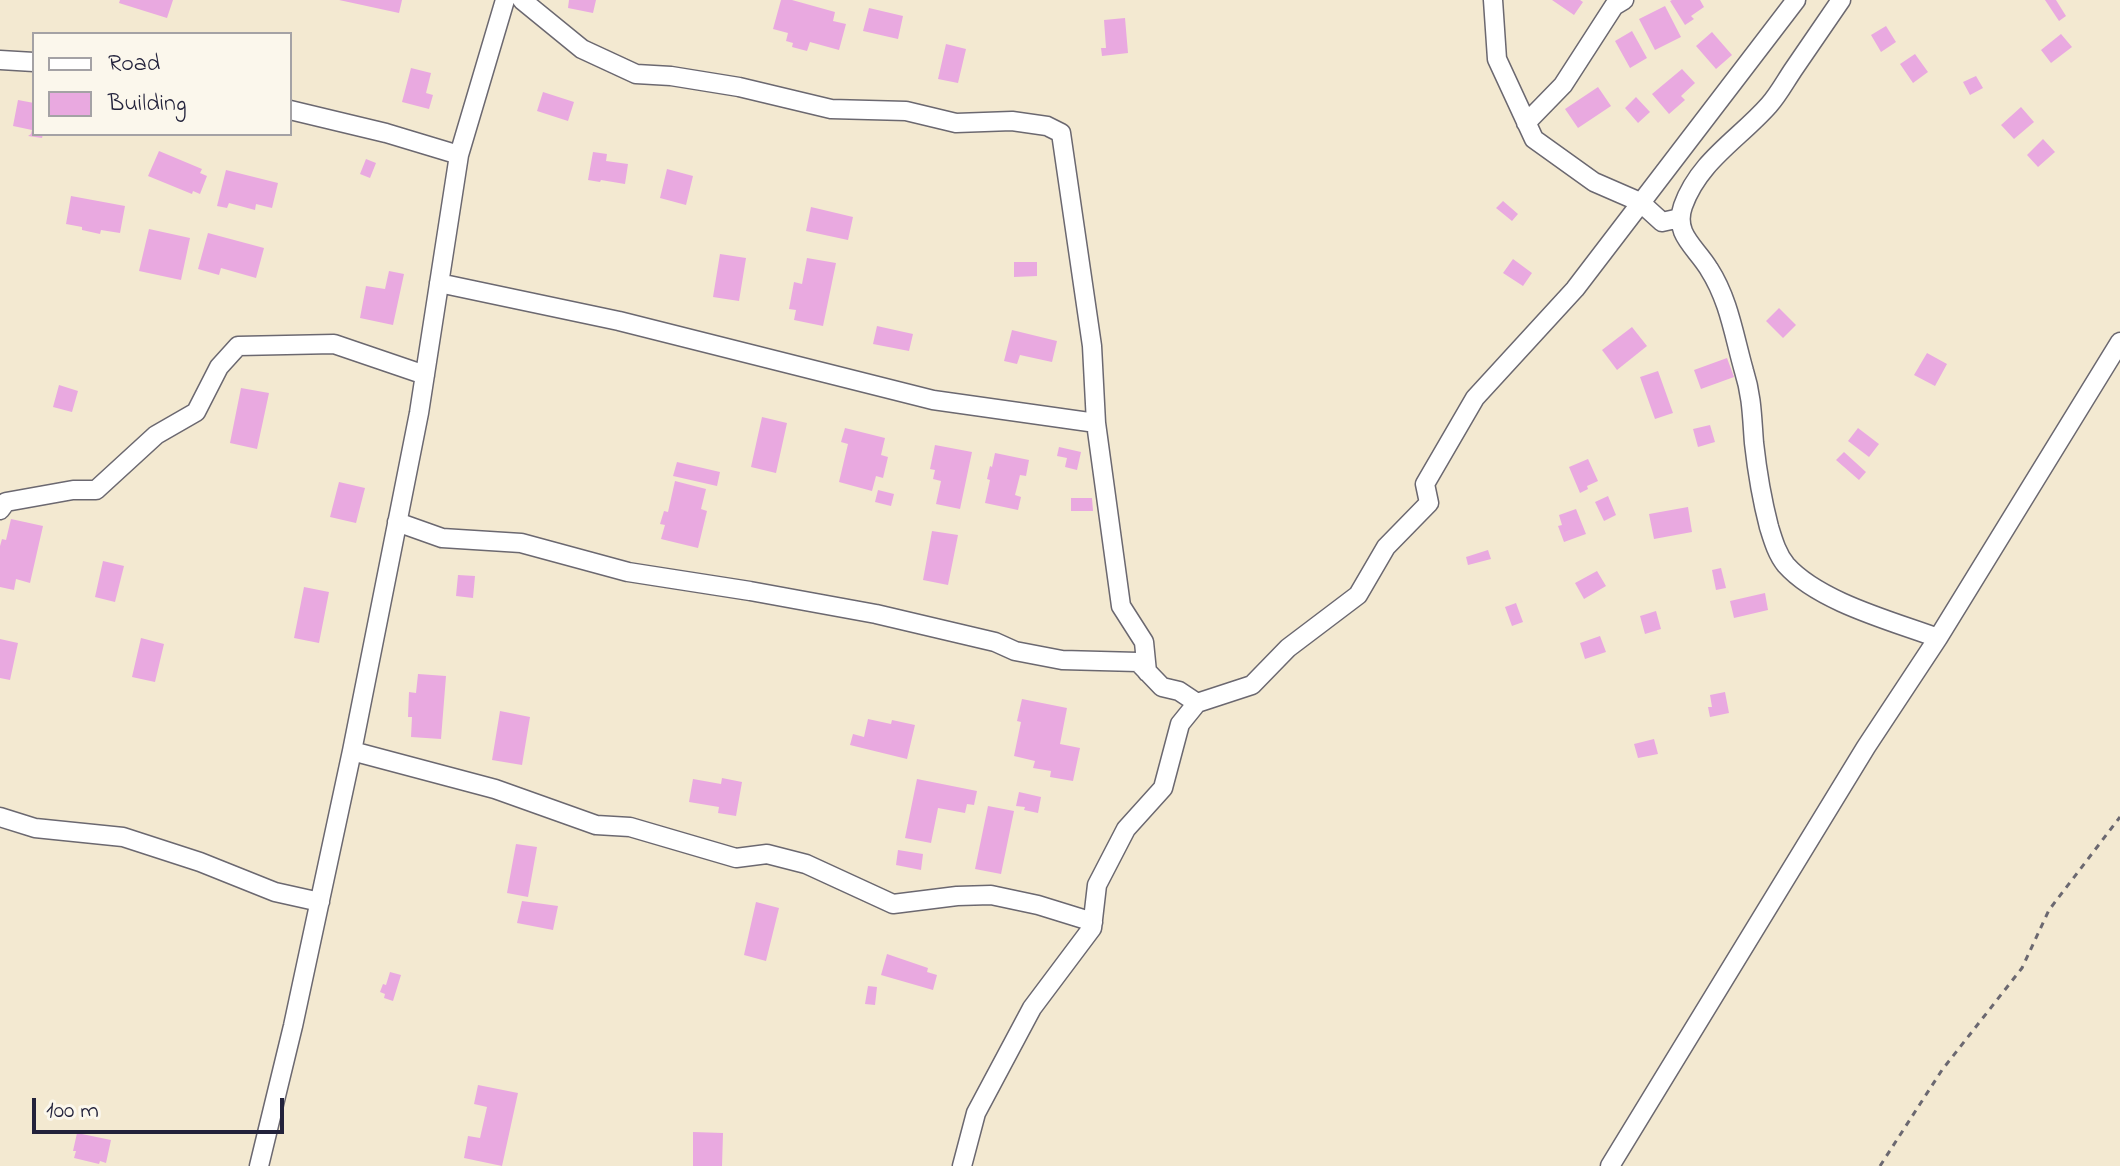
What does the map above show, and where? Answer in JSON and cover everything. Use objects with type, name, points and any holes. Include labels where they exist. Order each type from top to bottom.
[{"type":"street","points":[[259,1166],[352,751],[425,375],[459,155],[505,0]]},
{"type":"street","points":[[522,0],[582,49],[636,74],[739,87],[831,109],[906,111],[956,123],[1012,121],[1047,126],[1061,133],[1092,346],[1096,423],[1121,606],[1144,642],[1147,672]]},
{"type":"street","points":[[1493,0],[1497,59],[1534,139],[1594,182],[1640,202],[1662,222],[1680,218]]},
{"type":"street","points":[[1526,123],[1563,85],[1614,6],[1624,0]]},
{"type":"street","points":[[962,1166],[976,1113],[1032,1008],[1092,928],[1097,885],[1126,829],[1163,788],[1180,724],[1197,703],[1252,685],[1288,648],[1358,595],[1386,547],[1429,503],[1425,484],[1475,398],[1575,289],[1796,0]]},
{"type":"street","points":[[1841,0],[1770,103],[1704,168],[1691,188],[1680,218],[1687,242],[1708,266],[1728,308],[1753,407],[1754,444],[1766,515],[1784,563],[1819,591],[1938,638]]},
{"type":"street","points":[[0,60],[32,62]]},
{"type":"street","points":[[292,110],[386,133],[459,155]]},
{"type":"street","points":[[439,283],[619,321],[933,400],[1096,423]]},
{"type":"street","points":[[1610,1166],[1866,747],[1938,638],[2120,342]]},
{"type":"street","points":[[0,510],[6,502],[73,490],[96,490],[156,435],[196,412],[219,367],[238,346],[334,344],[425,375]]},
{"type":"street","points":[[397,522],[442,538],[521,543],[628,572],[876,614],[995,642],[1015,651],[1062,660],[1138,662],[1162,687],[1179,691],[1197,703]]},
{"type":"street","points":[[352,751],[495,789],[596,825],[630,827],[736,858],[767,854],[806,864],[893,904],[991,895],[1093,922]]},
{"type":"street","points":[[0,817],[35,828],[123,837],[200,862],[275,892],[320,902]]},
{"type":"path","points":[[1880,1166],[1942,1070],[2022,968],[2049,910],[2120,817]]},
{"type":"building","points":[[120,0],[173,0],[167,18],[119,3]]},
{"type":"building","points":[[339,0],[402,0],[399,13]]},
{"type":"building","points":[[569,0],[596,0],[593,13],[568,8]]},
{"type":"building","points":[[781,0],[835,12],[833,21],[846,24],[839,50],[810,42],[807,51],[792,47],[793,43],[786,41],[788,33],[773,29]]},
{"type":"building","points":[[1552,0],[1580,0],[1583,2],[1574,15]]},
{"type":"building","points":[[1672,0],[1700,0],[1704,7],[1691,16],[1694,19],[1685,25]]},
{"type":"building","points":[[2045,0],[2056,0],[2066,16],[2059,21]]},
{"type":"building","points":[[1665,6],[1681,37],[1655,50],[1639,19]]},
{"type":"building","points":[[869,8],[903,16],[898,39],[863,31]]},
{"type":"building","points":[[1125,18],[1128,53],[1102,56],[1101,48],[1106,48],[1104,20]]},
{"type":"building","points":[[1886,26],[1896,42],[1881,52],[1871,35]]},
{"type":"building","points":[[1632,31],[1647,58],[1630,68],[1615,41]]},
{"type":"building","points":[[1712,32],[1732,55],[1716,69],[1696,46]]},
{"type":"building","points":[[2061,34],[2072,47],[2051,63],[2041,50]]},
{"type":"building","points":[[946,44],[966,49],[958,83],[938,79]]},
{"type":"building","points":[[1915,54],[1928,72],[1913,83],[1900,64]]},
{"type":"building","points":[[411,68],[431,73],[426,93],[433,95],[429,109],[402,102]]},
{"type":"building","points":[[1682,69],[1695,83],[1681,96],[1685,100],[1669,114],[1652,94]]},
{"type":"building","points":[[1976,76],[1983,88],[1970,95],[1963,82]]},
{"type":"building","points":[[1598,87],[1611,106],[1578,128],[1565,109]]},
{"type":"building","points":[[543,92],[574,102],[568,121],[537,111]]},
{"type":"building","points":[[1636,97],[1650,112],[1638,123],[1625,108]]},
{"type":"building","points":[[18,100],[32,103],[32,130],[13,126]]},
{"type":"building","points":[[2021,107],[2034,122],[2014,139],[2001,125]]},
{"type":"building","points":[[2043,139],[2055,152],[2038,167],[2027,155]]},
{"type":"building","points":[[159,151],[202,169],[200,173],[207,176],[200,194],[193,191],[192,194],[148,176]]},
{"type":"building","points":[[593,152],[607,154],[606,161],[628,164],[625,184],[588,180]]},
{"type":"building","points":[[366,159],[376,163],[370,178],[360,174]]},
{"type":"building","points":[[667,169],[693,176],[686,205],[660,198]]},
{"type":"building","points":[[226,170],[278,183],[272,208],[256,204],[255,210],[229,203],[227,208],[217,206]]},
{"type":"building","points":[[71,196],[125,206],[120,233],[101,230],[100,234],[66,224]]},
{"type":"building","points":[[1503,201],[1518,214],[1512,221],[1496,208]]},
{"type":"building","points":[[811,207],[853,217],[848,240],[806,231]]},
{"type":"building","points":[[149,229],[190,238],[181,280],[139,271]]},
{"type":"building","points":[[208,233],[264,248],[256,278],[221,268],[219,275],[198,269]]},
{"type":"building","points":[[720,254],[746,258],[739,301],[713,297]]},
{"type":"building","points":[[807,258],[836,263],[823,326],[794,320],[796,310],[789,309],[794,282],[802,284]]},
{"type":"building","points":[[1513,259],[1532,273],[1523,286],[1503,273]]},
{"type":"building","points":[[1014,262],[1037,262],[1037,276],[1014,277]]},
{"type":"building","points":[[389,271],[404,274],[393,325],[360,318],[366,286],[385,289]]},
{"type":"building","points":[[1779,308],[1796,325],[1783,338],[1766,321]]},
{"type":"building","points":[[877,326],[913,334],[909,351],[873,344]]},
{"type":"building","points":[[1632,327],[1647,346],[1617,370],[1602,350]]},
{"type":"building","points":[[1012,330],[1057,341],[1052,362],[1020,355],[1017,364],[1004,361]]},
{"type":"building","points":[[1927,353],[1947,364],[1935,386],[1914,375]]},
{"type":"building","points":[[1727,358],[1734,377],[1701,389],[1694,370]]},
{"type":"building","points":[[1658,371],[1673,413],[1655,419],[1640,377]]},
{"type":"building","points":[[59,385],[78,391],[72,412],[53,407]]},
{"type":"building","points":[[241,388],[269,393],[257,449],[230,443]]},
{"type":"building","points":[[762,417],[787,423],[776,473],[751,467]]},
{"type":"building","points":[[1710,425],[1715,442],[1698,447],[1693,429]]},
{"type":"building","points":[[845,428],[885,438],[881,455],[888,457],[883,478],[876,476],[872,491],[839,482],[848,444],[841,442]]},
{"type":"building","points":[[1858,428],[1879,444],[1869,457],[1848,441]]},
{"type":"building","points":[[935,445],[972,452],[960,509],[936,504],[941,481],[933,479],[935,470],[930,469]]},
{"type":"building","points":[[1059,447],[1081,452],[1077,470],[1065,467],[1067,458],[1057,456]]},
{"type":"building","points":[[1844,452],[1866,472],[1859,480],[1836,460]]},
{"type":"building","points":[[995,453],[1029,460],[1026,476],[1020,475],[1015,495],[1021,497],[1018,510],[985,503],[990,480],[987,479]]},
{"type":"building","points":[[1588,459],[1598,481],[1580,493],[1569,467]]},
{"type":"building","points":[[677,462],[720,472],[717,486],[673,476]]},
{"type":"building","points":[[675,481],[706,489],[701,509],[707,511],[698,548],[661,539],[665,525],[660,524],[664,511],[668,512]]},
{"type":"building","points":[[339,482],[365,488],[356,523],[330,517]]},
{"type":"building","points":[[878,490],[894,494],[891,506],[875,502]]},
{"type":"building","points":[[1608,496],[1616,515],[1604,521],[1595,502]]},
{"type":"building","points":[[1071,498],[1092,498],[1093,511],[1071,511]]},
{"type":"building","points":[[1688,507],[1692,532],[1654,539],[1649,514]]},
{"type":"building","points":[[1576,509],[1586,534],[1564,542],[1558,526],[1562,525],[1559,515]]},
{"type":"building","points":[[11,519],[43,526],[30,583],[16,579],[14,590],[0,587],[0,546],[2,539],[6,540]]},
{"type":"building","points":[[932,531],[958,535],[948,585],[923,580]]},
{"type":"building","points":[[1488,550],[1491,559],[1468,565],[1466,557]]},
{"type":"building","points":[[103,561],[124,566],[115,602],[95,597]]},
{"type":"building","points":[[1721,568],[1726,588],[1716,590],[1712,570]]},
{"type":"building","points":[[1597,571],[1606,586],[1584,599],[1575,583]]},
{"type":"building","points":[[458,575],[475,576],[473,598],[456,596]]},
{"type":"building","points":[[304,587],[329,592],[319,643],[294,638]]},
{"type":"building","points":[[1765,593],[1768,610],[1734,618],[1730,601]]},
{"type":"building","points":[[1516,603],[1523,622],[1512,626],[1505,607]]},
{"type":"building","points":[[1656,611],[1661,629],[1645,634],[1640,616]]},
{"type":"building","points":[[1600,636],[1606,652],[1585,659],[1580,643]]},
{"type":"building","points":[[141,638],[164,644],[155,682],[132,677]]},
{"type":"building","points":[[0,639],[18,643],[10,680],[0,678]]},
{"type":"building","points":[[418,674],[446,676],[441,739],[411,737],[409,692],[416,693]]},
{"type":"building","points":[[1725,692],[1729,713],[1710,717],[1710,695]]},
{"type":"building","points":[[1022,699],[1067,708],[1060,744],[1080,748],[1073,781],[1050,777],[1051,771],[1033,768],[1035,761],[1014,756]]},
{"type":"building","points":[[500,711],[530,717],[522,765],[492,760]]},
{"type":"building","points":[[868,719],[915,725],[907,759],[850,745],[853,734],[864,737]]},
{"type":"building","points":[[1654,739],[1658,754],[1638,758],[1634,744]]},
{"type":"building","points":[[722,778],[742,782],[736,816],[718,813],[719,807],[689,802],[693,779],[721,784]]},
{"type":"building","points":[[917,779],[977,791],[974,805],[967,804],[965,813],[938,808],[931,843],[905,838]]},
{"type":"building","points":[[1019,792],[1041,797],[1038,813],[1016,806]]},
{"type":"building","points":[[988,806],[1014,811],[1001,874],[975,869]]},
{"type":"building","points":[[516,844],[537,847],[528,897],[507,893]]},
{"type":"building","points":[[898,850],[923,854],[921,870],[896,865]]},
{"type":"building","points":[[522,901],[558,906],[553,930],[517,923]]},
{"type":"building","points":[[756,902],[779,908],[766,961],[744,955]]},
{"type":"building","points":[[887,954],[928,968],[927,972],[937,975],[933,990],[881,975]]},
{"type":"building","points":[[390,972],[401,975],[393,1001],[384,998],[385,994],[380,992]]},
{"type":"building","points":[[868,986],[877,987],[875,1005],[865,1004]]},
{"type":"building","points":[[478,1085],[518,1093],[502,1166],[464,1158],[468,1136],[480,1138],[487,1107],[474,1104]]},
{"type":"building","points":[[693,1132],[723,1133],[722,1166],[693,1166]]},
{"type":"building","points":[[77,1133],[111,1140],[106,1163],[74,1158]]}]
